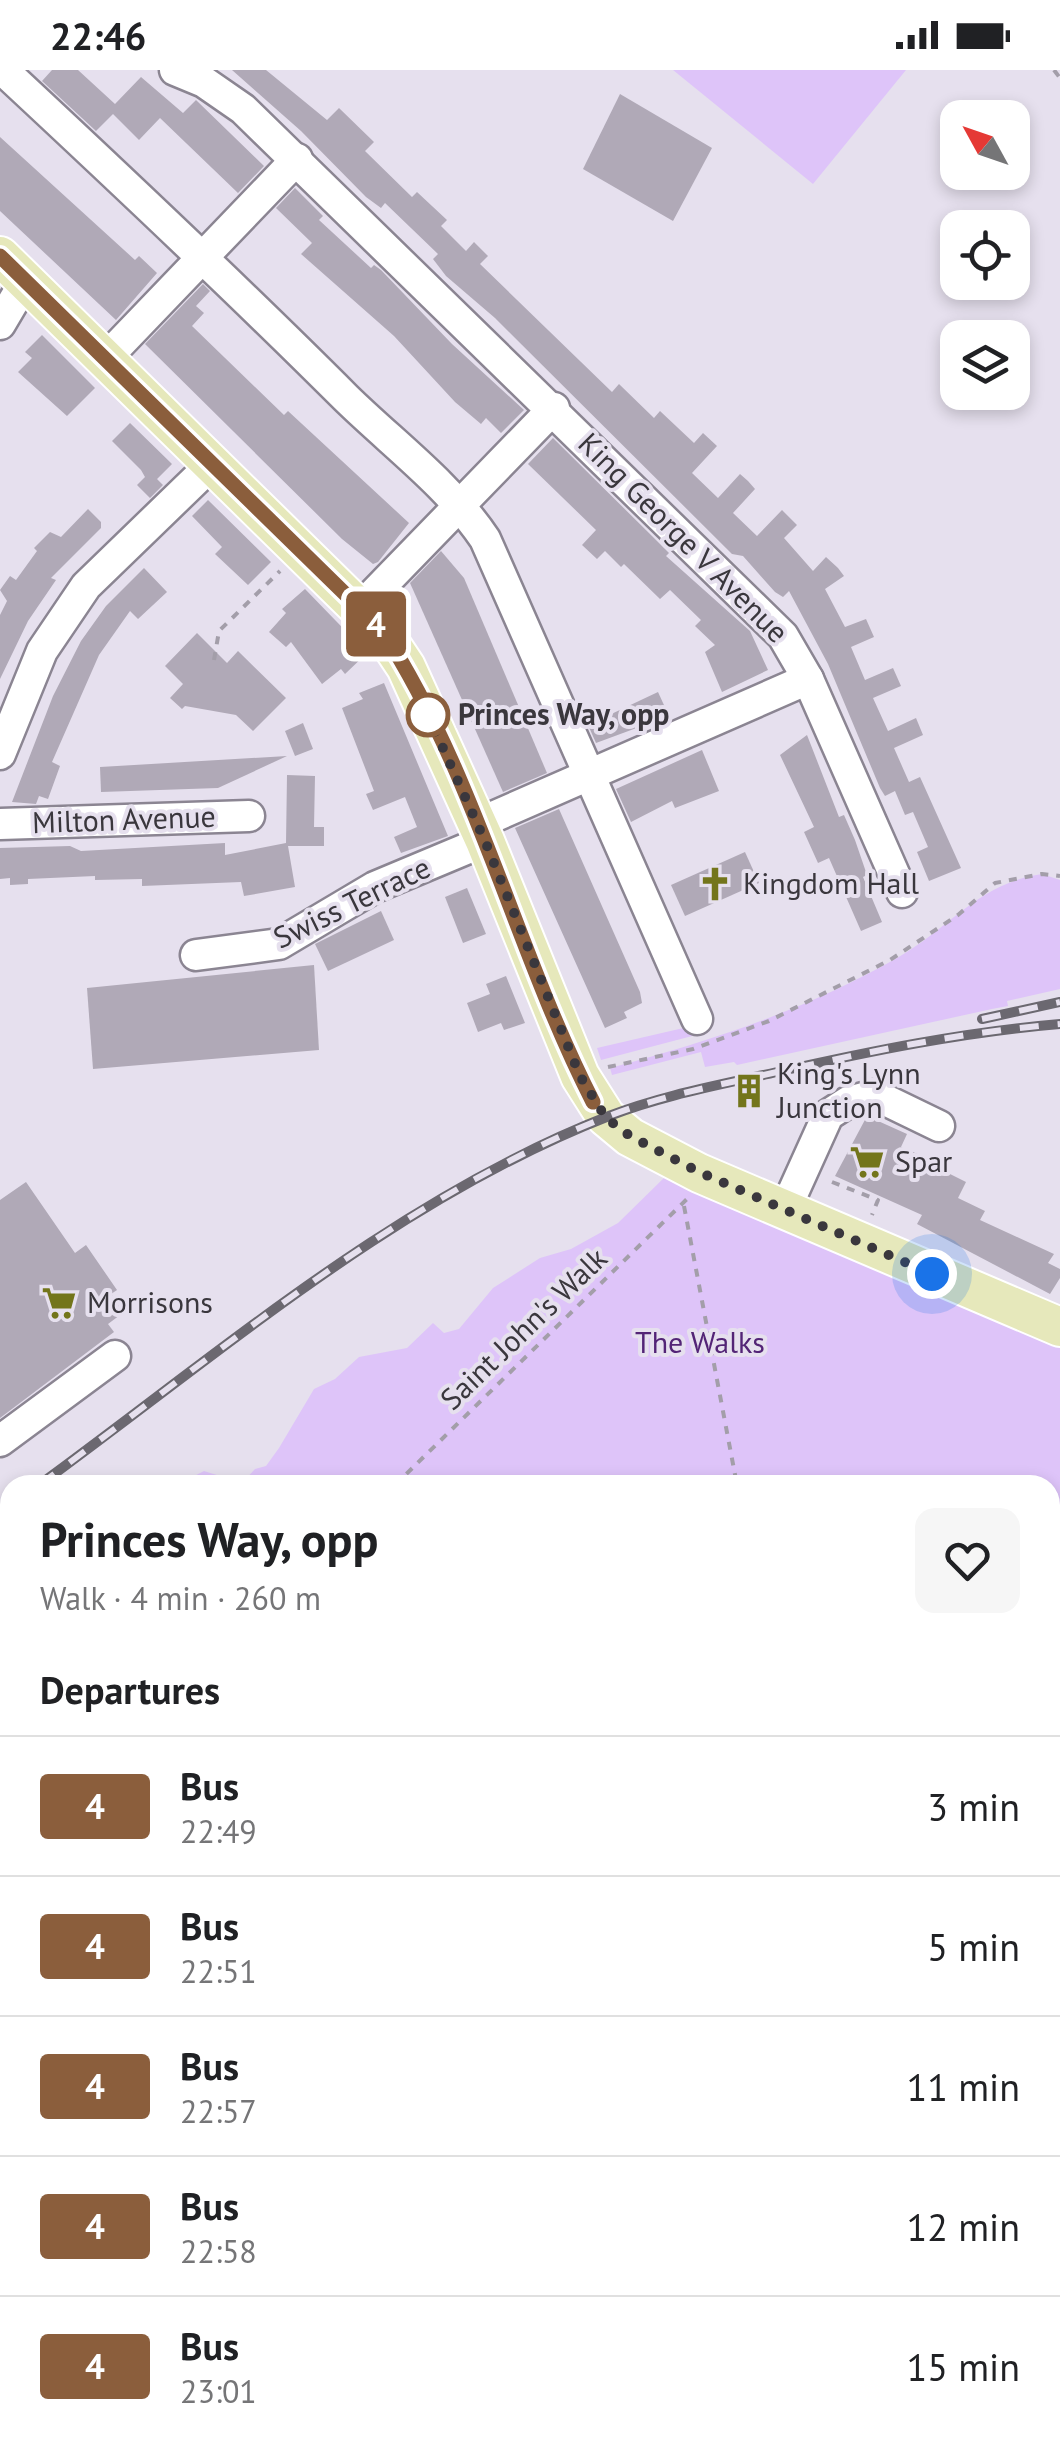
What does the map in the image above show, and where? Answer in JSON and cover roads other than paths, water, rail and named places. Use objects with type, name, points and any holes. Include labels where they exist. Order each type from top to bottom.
[{"type":"main road","points":[[13,268],[213,463],[298,552],[360,608],[406,667],[594,1086],[630,1136],[785,1210],[1060,1327]]},
{"type":"street","points":[[3,70],[203,256],[404,454],[461,503],[485,539],[698,1020]]},
{"type":"street","name":"King George V Avenue","points":[[175,70],[204,82],[243,108],[760,610],[798,656],[902,892]]},
{"type":"street","points":[[106,357],[297,160]]},
{"type":"street","points":[[0,324],[13,268]]},
{"type":"street","name":"King George V Avenue","points":[[360,608],[554,408]]},
{"type":"street","points":[[0,754],[42,651],[86,586],[213,463]]},
{"type":"street","name":"Swiss Terrace","points":[[209,960],[279,944],[375,887],[589,775],[808,679]]},
{"type":"street","name":"Milton Avenue","points":[[0,824],[248,816]]},
{"type":"street","points":[[785,1210],[828,1116],[848,1102],[874,1095],[939,1126]]},
{"type":"street","points":[[0,1441],[115,1356]]},
{"type":"railway","points":[[982,1019],[1060,1002]]},
{"type":"railway","points":[[52,1475],[313,1282],[456,1190],[531,1150],[609,1116],[692,1091],[918,1043],[1060,1024]]},
{"type":"place","name":"Princes Way, opp","points":[[428,715]]},
{"type":"place","name":"Kingdom Hall","points":[[715,884]]},
{"type":"place","name":"King's Lynn Junction","points":[[749,1091]]},
{"type":"place","name":"Spar","points":[[867,1162]]},
{"type":"place","name":"Morrisons","points":[[59,1303]]},
{"type":"park label","name":"The Walks","points":[[700,1343]]}]
